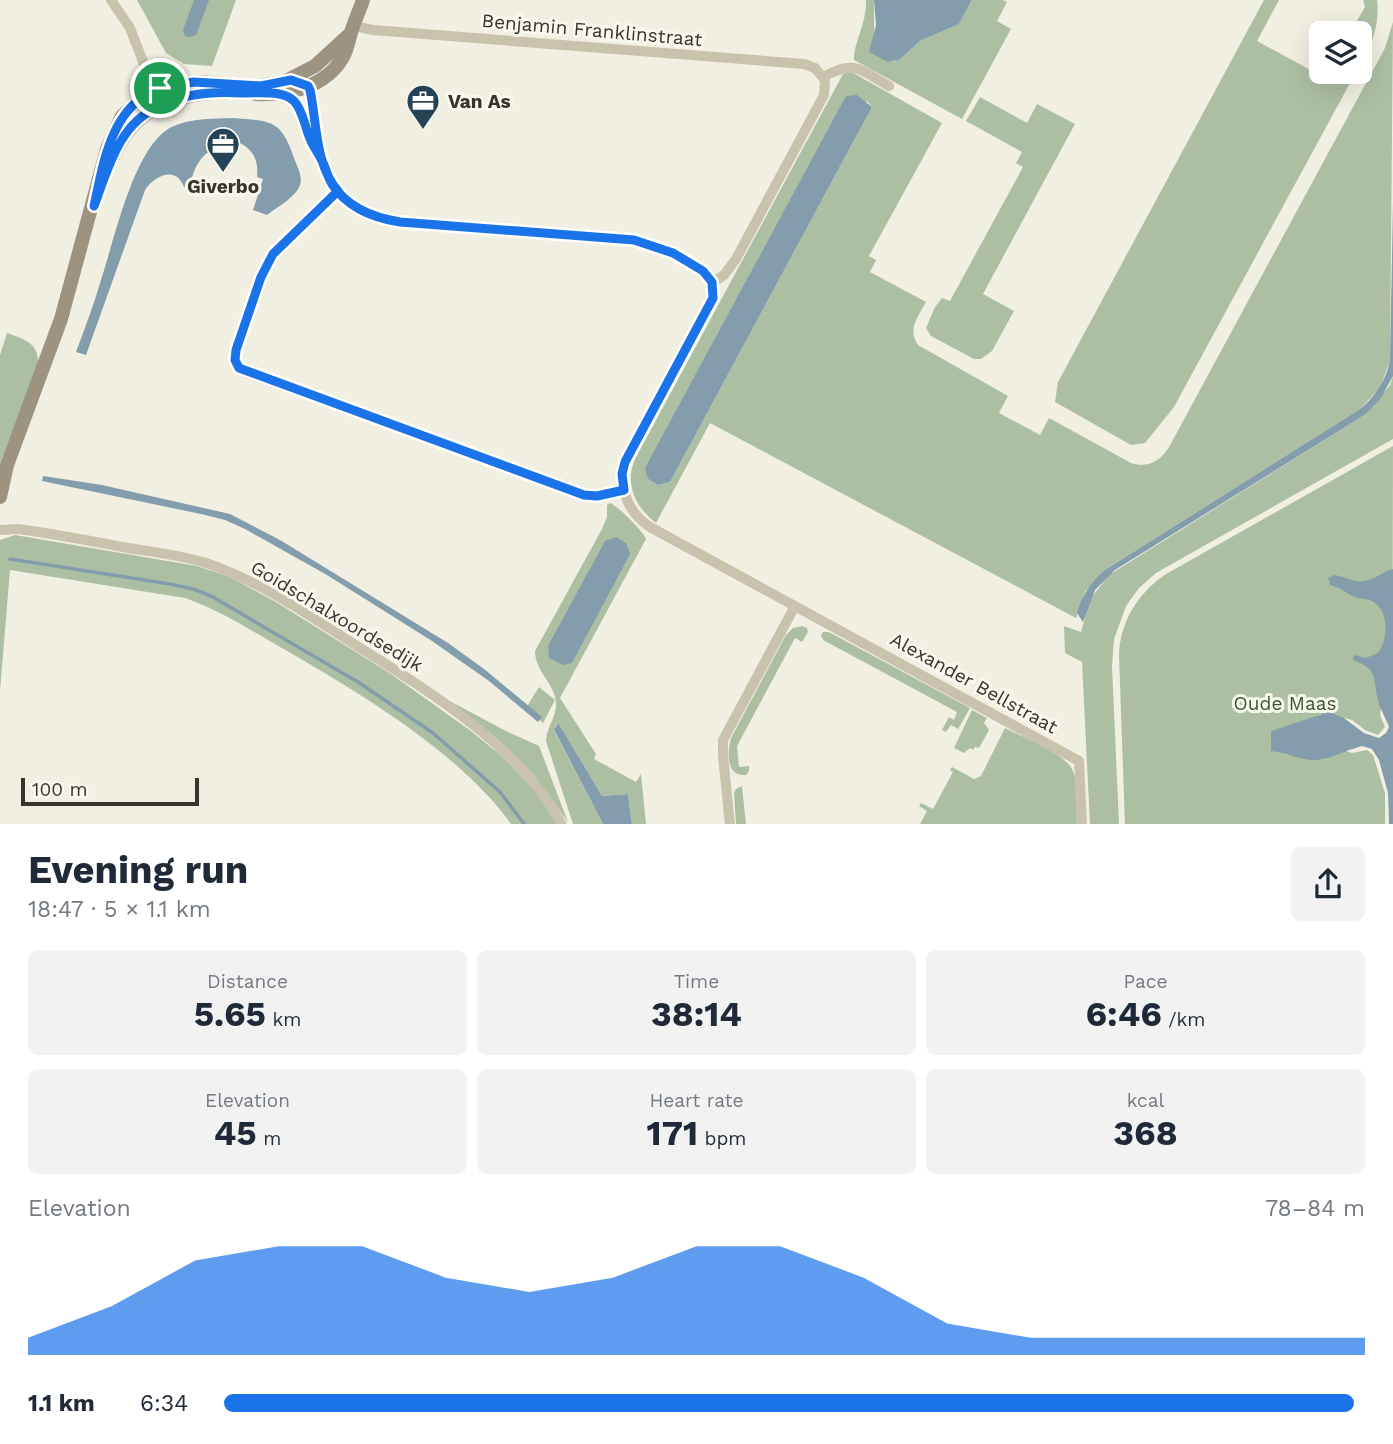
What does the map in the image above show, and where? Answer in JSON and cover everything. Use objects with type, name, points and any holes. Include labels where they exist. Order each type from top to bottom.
[{"type":"street","points":[[111,0],[130,28],[159,106]]},
{"type":"street","points":[[94,206],[123,137],[141,118],[174,99],[195,94],[284,94],[308,86],[340,63],[363,0]]},
{"type":"street","points":[[0,497],[3,470],[61,319],[94,206],[105,156],[118,122],[136,102],[153,90],[188,83],[255,86],[291,80],[316,66],[352,30]]},
{"type":"street","name":"Benjamin Franklinstraat","points":[[352,30],[804,64],[815,68],[823,77]]},
{"type":"street","points":[[712,282],[724,275],[742,247],[824,95],[826,87],[823,77],[851,66],[889,86]]},
{"type":"street","points":[[291,80],[308,86]]},
{"type":"street","points":[[308,86],[321,159],[329,179],[338,191],[364,211],[391,220],[634,240],[678,256],[703,271],[712,282],[714,295],[710,304],[625,462],[622,474],[630,508],[644,523],[795,606],[724,738],[723,756],[730,824]]},
{"type":"street","points":[[284,94],[296,103],[315,152],[321,159]]},
{"type":"street","points":[[338,191],[279,247],[268,262],[236,350],[235,360],[239,368],[584,495],[597,496],[624,490]]},
{"type":"street","name":"Goidschalxoordsedijk","points":[[0,530],[18,528],[176,556],[205,563],[246,580],[362,649],[475,728],[528,775],[549,801],[562,824]]},
{"type":"street","name":"Alexander Bellstraat","points":[[795,606],[1079,761],[1082,824]]},
{"type":"green space","points":[[137,0],[236,0],[212,66],[184,64],[166,53]]},
{"type":"green space","points":[[866,0],[874,0],[874,33],[894,60],[898,61],[920,41],[959,24],[972,0],[1007,2],[997,21],[1011,29],[962,119],[854,60]]},
{"type":"green space","points":[[1264,0],[1279,0],[1257,41],[1309,69],[1309,84],[1349,84],[1174,407],[1145,443],[1131,445],[1055,402],[1058,382]]},
{"type":"green space","points":[[1363,0],[1377,0],[1376,26],[1372,39],[1372,21],[1357,21],[1365,7]]},
{"type":"green space","points":[[1393,22],[1390,360],[1380,388],[1360,409],[1105,570],[1085,592],[1076,618],[710,423],[656,523],[638,503],[631,477],[635,459],[843,74],[855,74],[942,123],[869,256],[876,260],[870,272],[926,302],[914,328],[913,334],[918,345],[1008,396],[999,413],[1040,435],[1049,418],[1131,463],[1142,465],[1157,460],[1168,449],[1366,84],[1372,84],[1372,72],[1385,48]],"holes":[[[867,101],[872,107],[670,482],[658,485],[648,479]]]},
{"type":"green space","points":[[980,97],[1027,123],[1037,104],[1075,124],[983,294],[1014,311],[992,351],[981,359],[974,359],[931,336],[926,328],[942,298],[950,301],[1023,167],[1016,163],[1022,152],[966,121]]},
{"type":"green space","points":[[7,333],[33,346],[38,363],[0,463],[0,355]]},
{"type":"green space","points":[[1393,376],[1393,439],[1156,573],[1139,588],[1126,606],[1114,639],[1112,666],[1119,824],[1090,824],[1082,662],[1065,653],[1064,626],[1081,632],[1090,599],[1109,575],[1366,414],[1390,385]]},
{"type":"green space","name":"Oude Maas","points":[[1393,446],[1392,824],[1125,824],[1120,644],[1132,610],[1147,590],[1166,574]]},
{"type":"green space","points":[[610,503],[641,531],[646,539],[560,698],[596,754],[594,759],[636,782],[641,774],[646,824],[632,824],[628,794],[602,796],[557,723],[554,731],[603,824],[573,824],[546,741],[556,708],[555,696],[538,665],[535,651],[602,529],[607,517],[607,505]]},
{"type":"green space","points":[[15,535],[197,566],[230,577],[276,602],[391,674],[471,731],[504,758],[537,793],[557,824],[511,824],[466,774],[379,707],[225,616],[185,598],[10,570],[0,691],[0,540]]},
{"type":"green space","points":[[793,628],[807,628],[808,632],[802,642],[795,638],[737,746],[739,767],[749,766],[746,775],[739,775],[731,768],[731,738],[786,635]]},
{"type":"green space","points":[[823,632],[829,632],[970,708],[958,729],[951,725],[946,732],[942,730],[949,717],[954,720],[957,712],[823,640]]},
{"type":"green space","points":[[539,687],[555,700],[543,723],[526,708]]},
{"type":"green space","points":[[444,698],[539,746],[568,822],[532,773],[514,755]]},
{"type":"green space","points":[[972,710],[987,718],[984,723],[989,730],[979,748],[970,748],[964,753],[954,748]]},
{"type":"green space","points":[[1005,728],[1060,757],[1072,769],[1076,782],[1077,824],[920,824],[927,811],[919,806],[921,803],[933,809],[953,772],[950,770],[952,767],[974,779],[981,776]]},
{"type":"green space","points":[[742,786],[746,824],[736,824],[734,793]]},
{"type":"water","points":[[194,0],[209,0],[196,35],[190,37],[185,36],[183,30]]},
{"type":"water","points":[[874,0],[972,0],[959,24],[920,41],[898,61],[888,62],[869,52],[876,25]]},
{"type":"water","points":[[857,95],[872,107],[670,482],[658,485],[648,479],[645,468],[846,96]]},
{"type":"water","points":[[232,118],[265,122],[279,129],[289,145],[299,171],[301,182],[298,190],[267,215],[253,210],[263,179],[257,177],[253,154],[235,141],[233,146],[215,148],[202,158],[197,164],[190,189],[184,187],[176,176],[159,177],[145,190],[86,355],[76,352],[126,198],[145,156],[156,140],[175,125]]},
{"type":"water","points":[[1393,203],[1393,376],[1381,398],[1366,414],[1115,570],[1095,590],[1083,622],[1077,613],[1082,600],[1091,584],[1105,570],[1360,409],[1371,399],[1383,381],[1390,360]]},
{"type":"water","points":[[43,476],[102,485],[230,514],[280,540],[448,643],[542,717],[538,722],[489,681],[432,641],[327,575],[245,529],[201,514],[42,481]]},
{"type":"water","points":[[616,537],[626,543],[630,554],[572,663],[563,665],[549,658],[548,646],[605,541]]},
{"type":"water","points":[[1393,569],[1393,824],[1389,824],[1388,793],[1372,749],[1356,749],[1324,759],[1305,759],[1271,751],[1271,731],[1329,712],[1344,718],[1364,733],[1379,738],[1389,725],[1380,707],[1372,672],[1353,660],[1354,655],[1366,658],[1378,653],[1386,626],[1382,611],[1372,601],[1355,597],[1330,585],[1328,578],[1335,575],[1354,581],[1365,581]]},
{"type":"water","points":[[558,723],[602,796],[628,794],[632,824],[603,824],[554,730]]},
{"type":"pier","points":[[1381,709],[1389,727],[1379,738],[1364,733],[1344,718],[1378,735],[1385,727],[1380,715]]},
{"type":"pier","points":[[1362,746],[1372,749],[1379,760],[1388,793],[1389,824],[1385,824],[1385,793],[1373,755],[1367,750],[1352,753],[1346,751]]},
{"type":"waterway","points":[[10,559],[170,584],[211,596],[358,682],[433,733],[500,792],[524,824]]},
{"type":"place","name":"Van As","points":[[423,131]]},
{"type":"place","name":"Giverbo","points":[[223,174]]},
{"type":"route","points":[[160,88],[147,93],[126,111],[118,122],[105,156],[94,206],[123,137],[141,118],[159,106],[195,94],[284,94],[296,103],[315,152],[321,159],[334,187],[352,204],[369,214],[400,222],[622,238],[667,251],[705,273],[712,282],[713,298],[625,462],[622,474],[624,490],[597,496],[584,495],[246,373],[239,368],[234,357],[268,262],[279,247],[338,191],[334,187],[329,179],[321,159],[310,90],[308,86],[291,80],[261,86],[194,82],[160,88]]}]
